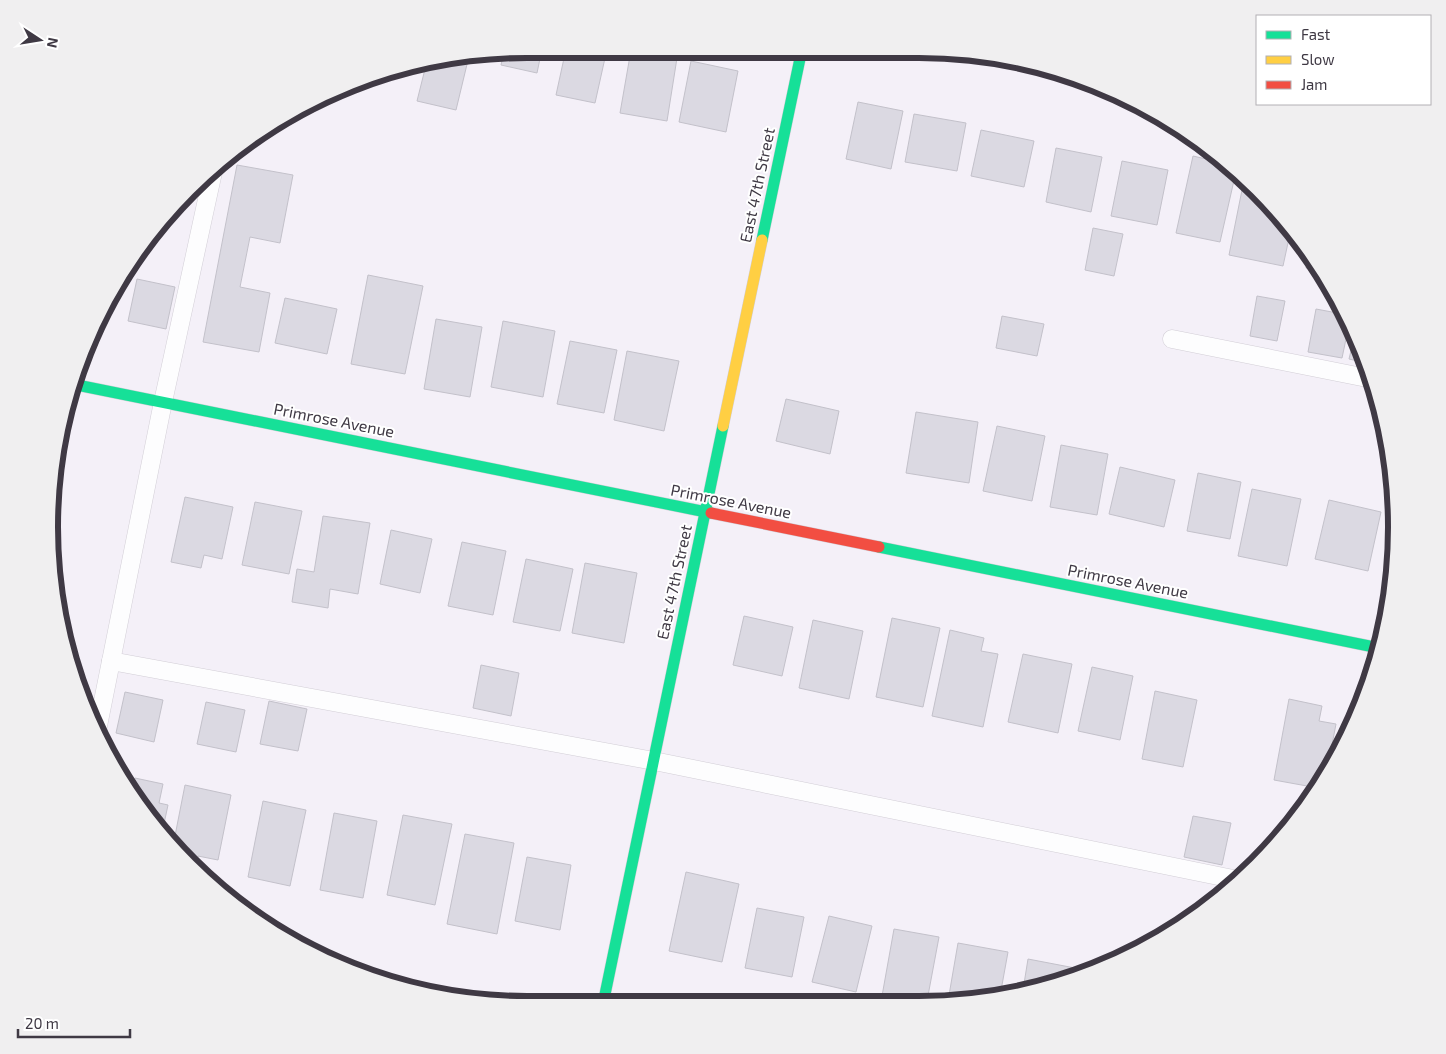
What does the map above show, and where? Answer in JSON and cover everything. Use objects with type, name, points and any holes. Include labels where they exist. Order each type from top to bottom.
[{"type":"street","name":"East 47th Street","points":[[605,996],[800,58]]},
{"type":"street","name":"Primrose Avenue","points":[[79,385],[1373,647]]},
{"type":"lane","points":[[99,720],[163,402],[211,179]]},
{"type":"lane","points":[[1172,339],[1364,377]]},
{"type":"lane","points":[[111,661],[654,761],[1231,878]]},
{"type":"building","points":[[540,58],[537,73],[501,65],[502,59]]},
{"type":"building","points":[[564,58],[605,58],[595,103],[556,95]]},
{"type":"building","points":[[630,58],[677,58],[667,121],[620,113]]},
{"type":"building","points":[[691,61],[738,71],[726,132],[679,122]]},
{"type":"building","points":[[468,62],[456,110],[417,101],[425,69]]},
{"type":"building","points":[[858,102],[903,111],[891,169],[846,159]]},
{"type":"building","points":[[914,114],[966,123],[957,171],[905,162]]},
{"type":"building","points":[[981,130],[1034,141],[1024,187],[971,176]]},
{"type":"building","points":[[1056,148],[1102,157],[1091,212],[1046,202]]},
{"type":"building","points":[[1193,156],[1212,160],[1234,179],[1220,242],[1176,233]]},
{"type":"building","points":[[1122,161],[1168,170],[1157,225],[1111,216]]},
{"type":"building","points":[[237,165],[293,175],[280,243],[250,237],[240,287],[270,293],[259,352],[203,342]]},
{"type":"building","points":[[1243,187],[1272,217],[1289,238],[1283,266],[1229,255]]},
{"type":"building","points":[[1093,228],[1123,234],[1114,276],[1085,270]]},
{"type":"building","points":[[368,275],[423,286],[405,374],[351,364]]},
{"type":"building","points":[[137,279],[175,287],[166,329],[128,321]]},
{"type":"building","points":[[1257,296],[1285,301],[1277,341],[1250,336]]},
{"type":"building","points":[[285,298],[337,309],[327,354],[275,343]]},
{"type":"building","points":[[1316,309],[1337,313],[1347,334],[1342,358],[1308,352]]},
{"type":"building","points":[[1002,316],[1044,324],[1037,356],[996,348]]},
{"type":"building","points":[[436,319],[482,327],[470,397],[424,389]]},
{"type":"building","points":[[503,321],[555,331],[543,397],[491,387]]},
{"type":"building","points":[[570,341],[617,350],[604,413],[557,404]]},
{"type":"building","points":[[1352,345],[1358,361],[1349,359]]},
{"type":"building","points":[[627,351],[679,361],[664,431],[614,420]]},
{"type":"building","points":[[786,399],[839,411],[830,454],[776,441]]},
{"type":"building","points":[[916,412],[978,422],[969,483],[906,473]]},
{"type":"building","points":[[997,426],[1045,436],[1032,501],[983,491]]},
{"type":"building","points":[[1061,445],[1108,454],[1097,515],[1050,507]]},
{"type":"building","points":[[1120,467],[1175,480],[1164,527],[1109,514]]},
{"type":"building","points":[[1198,473],[1241,482],[1230,539],[1187,531]]},
{"type":"building","points":[[1252,489],[1301,499],[1287,566],[1238,556]]},
{"type":"building","points":[[185,497],[233,507],[222,559],[204,555],[201,568],[171,562]]},
{"type":"building","points":[[1329,500],[1381,512],[1368,571],[1315,559]]},
{"type":"building","points":[[255,502],[302,511],[289,574],[242,565]]},
{"type":"building","points":[[323,516],[370,523],[358,594],[330,589],[328,608],[292,602],[297,569],[314,572]]},
{"type":"building","points":[[391,530],[432,539],[420,593],[380,584]]},
{"type":"building","points":[[462,542],[506,551],[493,615],[448,606]]},
{"type":"building","points":[[526,559],[573,569],[560,631],[513,622]]},
{"type":"building","points":[[585,563],[637,573],[624,643],[572,633]]},
{"type":"building","points":[[744,616],[793,627],[782,676],[733,665]]},
{"type":"building","points":[[892,618],[940,628],[923,707],[876,697]]},
{"type":"building","points":[[813,620],[863,631],[849,699],[799,688]]},
{"type":"building","points":[[950,630],[984,638],[981,651],[998,654],[983,727],[932,716]]},
{"type":"building","points":[[1023,654],[1072,664],[1058,733],[1008,722]]},
{"type":"building","points":[[481,665],[519,673],[511,716],[473,708]]},
{"type":"building","points":[[1092,667],[1133,676],[1120,740],[1078,731]]},
{"type":"building","points":[[1155,691],[1197,700],[1183,767],[1142,759]]},
{"type":"building","points":[[125,692],[163,700],[154,742],[116,733]]},
{"type":"building","points":[[1289,699],[1322,706],[1319,721],[1336,724],[1330,754],[1326,762],[1310,787],[1274,780]]},
{"type":"building","points":[[269,701],[307,709],[298,751],[260,744]]},
{"type":"building","points":[[206,702],[245,710],[236,752],[197,744]]},
{"type":"building","points":[[135,778],[163,784],[159,803],[168,805],[164,824],[155,813],[134,783]]},
{"type":"building","points":[[185,785],[231,795],[218,860],[198,856],[197,861],[175,838]]},
{"type":"building","points":[[263,801],[306,810],[290,886],[248,877]]},
{"type":"building","points":[[334,813],[377,821],[363,898],[320,890]]},
{"type":"building","points":[[403,815],[452,824],[435,905],[387,895]]},
{"type":"building","points":[[1193,816],[1231,823],[1222,865],[1184,857]]},
{"type":"building","points":[[465,834],[514,843],[497,934],[447,924]]},
{"type":"building","points":[[527,857],[571,865],[560,930],[515,921]]},
{"type":"building","points":[[686,872],[739,884],[722,962],[669,951]]},
{"type":"building","points":[[757,908],[804,917],[792,977],[745,968]]},
{"type":"building","points":[[829,916],[872,926],[856,992],[812,982]]},
{"type":"building","points":[[894,929],[939,937],[928,996],[882,996]]},
{"type":"building","points":[[958,943],[1008,952],[1001,989],[949,995]]},
{"type":"building","points":[[1028,959],[1075,968],[1070,972],[1024,984]]},
{"type":"traffic: fast","points":[[762,240],[800,58]]},
{"type":"traffic: fast","points":[[79,385],[711,513]]},
{"type":"traffic: fast","points":[[605,996],[723,426]]},
{"type":"traffic: fast","points":[[879,547],[1373,647]]},
{"type":"traffic: slow","points":[[723,426],[762,240]]},
{"type":"traffic: jam","points":[[711,513],[879,547]]}]
